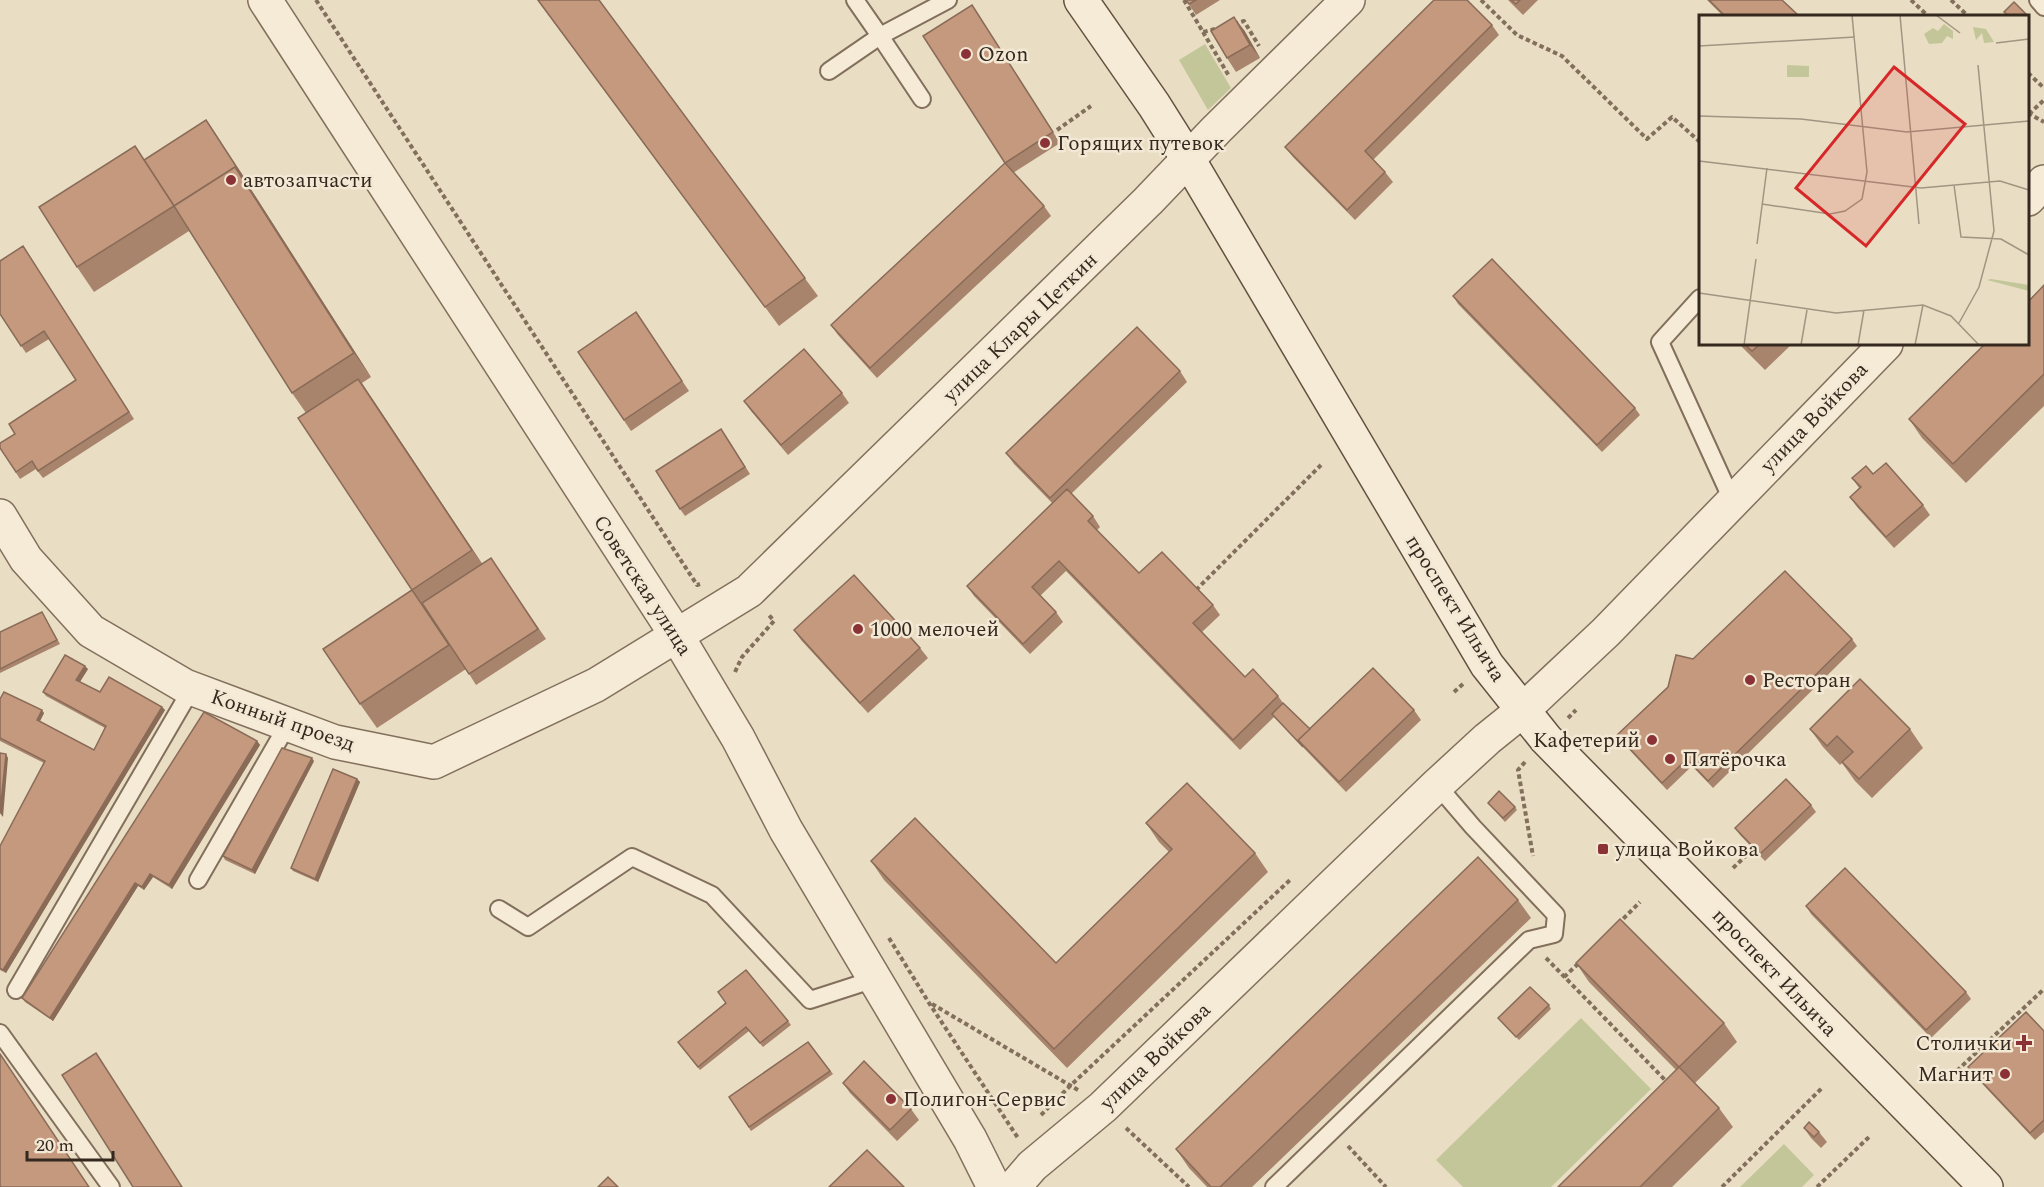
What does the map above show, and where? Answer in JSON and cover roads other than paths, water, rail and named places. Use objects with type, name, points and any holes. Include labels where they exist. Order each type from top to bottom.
[{"type":"street","name":"Советская улица","points":[[265,0],[677,636],[738,738],[786,830],[970,1139],[994,1187]]},
{"type":"street","name":"проспект Ильича","points":[[1081,0],[1154,105],[1188,159],[1487,665],[1554,747],[1986,1187]]},
{"type":"street","name":"улица Клары Цеткин","points":[[677,636],[749,591],[1148,201],[1348,0]]},
{"type":"street","points":[[2029,198],[2044,182]]},
{"type":"street","name":"улица Войкова","points":[[1014,1187],[1032,1166],[1103,1107],[1437,785],[1487,739],[1523,710],[1606,632],[1885,345]]},
{"type":"street","name":"Конный проезд","points":[[0,516],[26,559],[91,631],[192,688],[335,742],[434,762],[596,685],[677,636]]},
{"type":"lane","points":[[855,0],[922,99]]},
{"type":"lane","points":[[829,71],[880,36],[948,0]]},
{"type":"lane","points":[[2038,0],[2044,7]]},
{"type":"lane","points":[[1699,300],[1660,342],[1732,500]]},
{"type":"lane","points":[[16,990],[192,688]]},
{"type":"lane","points":[[198,880],[288,724]]},
{"type":"lane","points":[[1274,1187],[1529,940],[1554,934],[1556,915],[1473,827],[1437,785]]},
{"type":"lane","points":[[499,909],[528,927],[632,857],[712,895],[810,1000],[875,979]]},
{"type":"lane","points":[[0,1033],[111,1187]]},
{"type":"place","name":"Ozon","points":[[966,54]]},
{"type":"place","name":"Горящих путевок","points":[[1045,143]]},
{"type":"place","name":"автозапчасти","points":[[231,180]]},
{"type":"place","name":"1000 мелочей","points":[[858,629]]},
{"type":"place","name":"Ресторан","points":[[1750,680]]},
{"type":"place","name":"Кафетерий","points":[[1652,740]]},
{"type":"place","name":"Пятёрочка","points":[[1670,759]]},
{"type":"place","name":"улица Войкова","points":[[1603,849]]},
{"type":"place","name":"Столички","points":[[2024,1043]]},
{"type":"place","name":"Магнит","points":[[2005,1074]]},
{"type":"place","name":"Полигон-Сервис","points":[[891,1099]]}]
